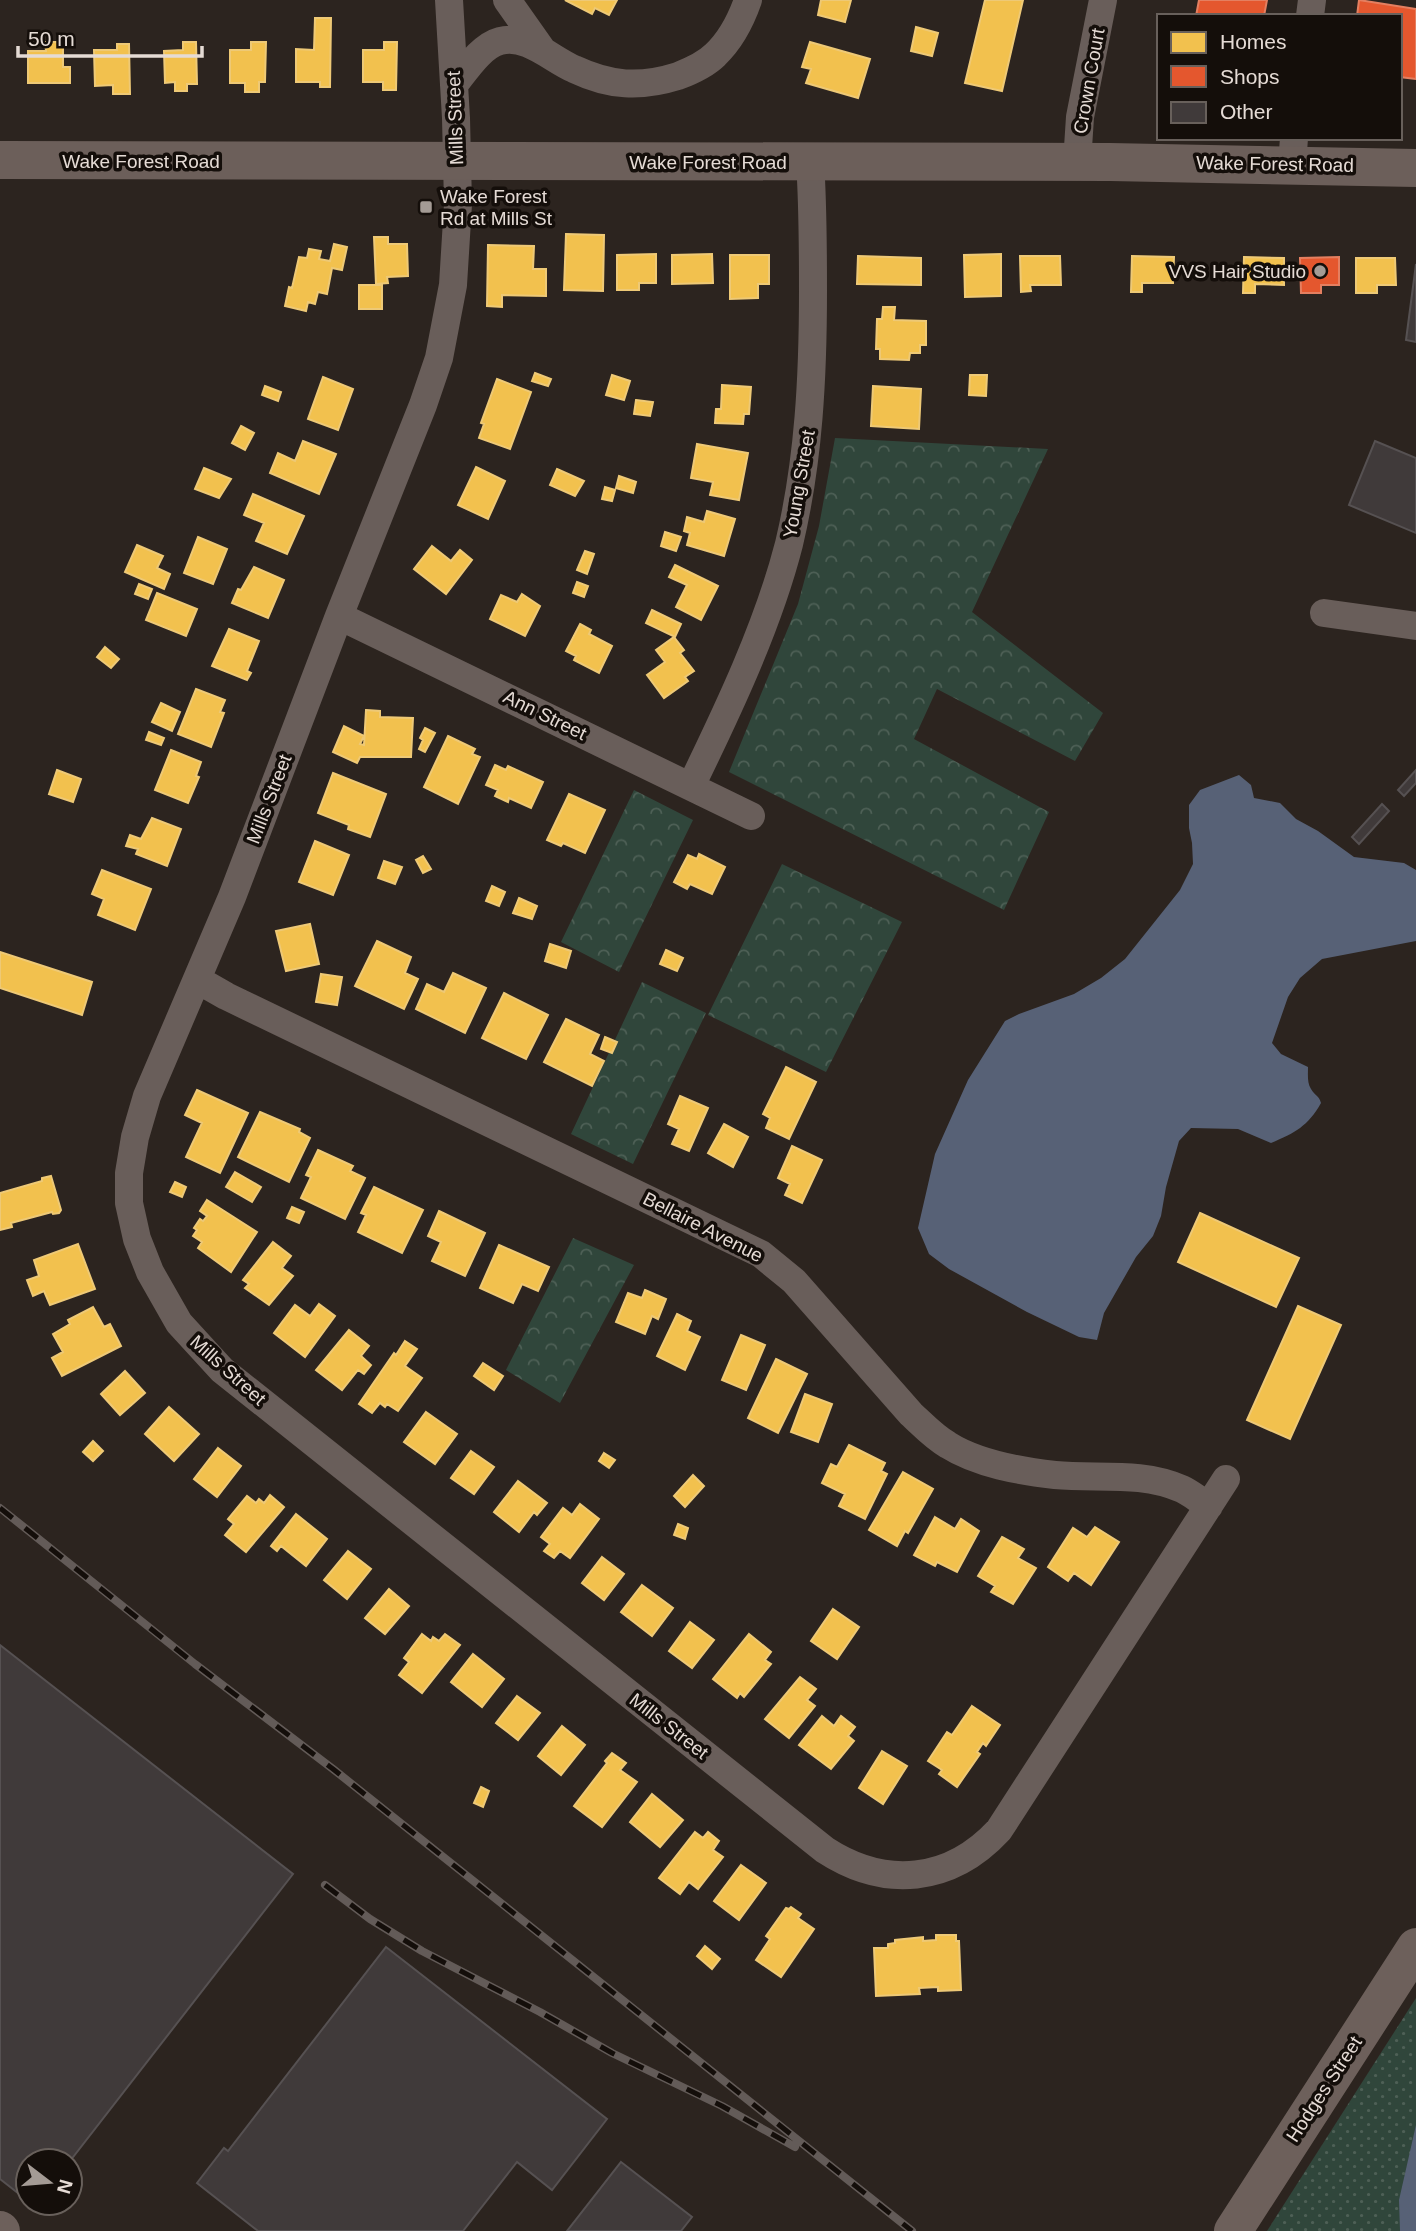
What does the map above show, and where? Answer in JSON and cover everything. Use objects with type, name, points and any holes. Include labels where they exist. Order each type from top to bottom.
[{"type":"main road","name":"Wake Forest Road","points":[[0,160],[1077,163],[1293,152],[1416,168]]},
{"type":"street","name":"Mills Street","points":[[449,0],[458,204],[453,285],[439,358],[424,405],[198,980],[147,1096],[135,1137],[129,1173],[129,1203],[137,1239],[150,1272],[179,1324],[222,1370],[825,1850],[845,1864],[870,1872],[916,1875],[962,1862],[983,1847],[1013,1810],[1226,1479]]},
{"type":"street","points":[[507,0],[543,51]]},
{"type":"street","points":[[454,85],[479,56],[499,41],[522,41],[602,81],[650,84],[693,71],[714,57],[732,35],[748,0]]},
{"type":"street","name":"Crown Court","points":[[1077,163],[1080,117],[1103,0]]},
{"type":"street","name":"Young Street","points":[[691,786],[763,620],[788,547],[798,504],[806,456],[813,375],[813,219],[810,162]]},
{"type":"street","points":[[1325,613],[1416,626]]},
{"type":"street","name":"Ann Street","points":[[339,616],[751,816]]},
{"type":"street","name":"Bellaire Avenue","points":[[198,980],[226,996],[761,1254],[794,1281],[911,1414],[946,1444],[961,1453],[1006,1466],[1055,1475],[1140,1478],[1161,1482],[1184,1490],[1209,1506]]},
{"type":"street","name":"Hodges Street","points":[[1233,2231],[1416,1947]]},
{"type":"green space","points":[[835,438],[1048,449],[972,612],[1103,713],[1075,761],[937,689],[914,739],[1049,812],[1004,910],[729,772],[798,604],[819,526]]},
{"type":"green space","points":[[634,790],[693,820],[619,972],[561,942]]},
{"type":"green space","points":[[782,864],[902,922],[826,1072],[708,1015]]},
{"type":"green space","points":[[642,982],[706,1013],[633,1164],[571,1134]]},
{"type":"green space","points":[[573,1238],[634,1265],[560,1403],[506,1370]]},
{"type":"green space","points":[[1416,1998],[1416,2231],[1267,2231]]},
{"type":"water","points":[[1239,775],[1251,785],[1254,798],[1280,803],[1296,819],[1354,857],[1404,863],[1416,870],[1416,941],[1322,959],[1300,978],[1288,997],[1272,1043],[1281,1054],[1308,1067],[1310,1087],[1321,1103],[1300,1128],[1271,1143],[1238,1129],[1191,1128],[1179,1141],[1161,1216],[1153,1236],[1136,1257],[1104,1313],[1097,1340],[1079,1337],[949,1269],[929,1254],[918,1228],[935,1154],[968,1080],[1005,1021],[1074,994],[1125,959],[1180,890],[1193,864],[1189,805],[1200,790]]},
{"type":"water","points":[[1416,2125],[1416,2231],[1400,2231],[1399,2200]]},
{"type":"building: Homes","points":[[565,0],[617,0],[609,15],[595,8],[592,14]]},
{"type":"building: Homes","points":[[821,0],[851,0],[845,22],[818,15]]},
{"type":"building: Homes","points":[[985,0],[1023,0],[1002,91],[965,83]]},
{"type":"building: Homes","points":[[315,18],[331,18],[330,87],[320,87],[320,82],[296,82],[296,49],[314,50]]},
{"type":"building: Homes","points":[[916,27],[938,33],[932,56],[911,51]]},
{"type":"building: Homes","points":[[45,42],[63,42],[63,67],[70,67],[70,83],[28,83],[28,51],[46,51]]},
{"type":"building: Homes","points":[[183,42],[196,42],[197,84],[187,84],[187,91],[175,91],[175,82],[165,83],[164,51],[183,50]]},
{"type":"building: Homes","points":[[251,42],[266,42],[265,82],[259,82],[259,92],[245,92],[245,83],[230,83],[230,50],[251,50]]},
{"type":"building: Homes","points":[[384,42],[397,42],[396,90],[383,90],[383,82],[363,82],[363,50],[384,50]]},
{"type":"building: Homes","points":[[810,42],[870,59],[858,98],[806,83],[811,69],[802,67]]},
{"type":"building: Homes","points":[[117,44],[129,44],[130,94],[113,94],[113,85],[95,86],[94,50],[117,50]]},
{"type":"building: Homes","points":[[566,234],[604,235],[603,291],[564,290]]},
{"type":"building: Homes","points":[[374,237],[388,237],[388,244],[407,244],[408,276],[387,277],[388,283],[376,284]]},
{"type":"building: Homes","points":[[334,244],[347,247],[342,270],[332,268],[327,294],[318,292],[315,304],[308,302],[306,311],[285,306],[299,257],[307,258],[309,249],[321,251],[319,259],[330,261]]},
{"type":"building: Homes","points":[[488,245],[534,246],[533,269],[546,269],[546,296],[502,295],[502,307],[487,306]]},
{"type":"building: Homes","points":[[656,254],[656,283],[639,283],[639,290],[617,290],[617,255]]},
{"type":"building: Homes","points":[[712,254],[713,283],[672,284],[672,255]]},
{"type":"building: Homes","points":[[1001,254],[1001,296],[965,297],[964,255]]},
{"type":"building: Homes","points":[[730,255],[769,255],[769,284],[758,284],[758,298],[730,299]]},
{"type":"building: Homes","points":[[858,256],[921,258],[921,285],[857,284]]},
{"type":"building: Homes","points":[[1020,256],[1060,256],[1061,285],[1030,285],[1031,291],[1021,292]]},
{"type":"building: Homes","points":[[1132,256],[1174,257],[1173,283],[1142,283],[1142,292],[1131,292]]},
{"type":"building: Homes","points":[[1244,257],[1284,258],[1284,285],[1255,284],[1255,293],[1243,293]]},
{"type":"building: Homes","points":[[1356,258],[1395,258],[1396,285],[1377,285],[1377,293],[1356,293]]},
{"type":"building: Homes","points":[[359,285],[382,285],[382,309],[359,309]]},
{"type":"building: Homes","points":[[883,307],[895,307],[894,320],[926,321],[926,345],[920,345],[920,353],[910,353],[909,360],[880,359],[880,349],[876,349],[877,319],[882,319]]},
{"type":"building: Homes","points":[[535,373],[551,379],[548,386],[532,381]]},
{"type":"building: Homes","points":[[612,375],[630,381],[624,400],[606,395]]},
{"type":"building: Homes","points":[[970,375],[987,375],[986,396],[969,395]]},
{"type":"building: Homes","points":[[323,377],[353,389],[338,430],[308,419]]},
{"type":"building: Homes","points":[[497,379],[531,392],[510,449],[479,438],[484,424],[481,423]]},
{"type":"building: Homes","points":[[722,385],[751,387],[749,414],[744,414],[743,424],[715,423],[716,409],[721,409]]},
{"type":"building: Homes","points":[[265,386],[281,392],[278,401],[262,395]]},
{"type":"building: Homes","points":[[873,386],[921,389],[919,429],[871,426]]},
{"type":"building: Homes","points":[[636,400],[653,402],[650,416],[634,414]]},
{"type":"building: Homes","points":[[241,426],[254,433],[245,450],[232,443]]},
{"type":"building: Homes","points":[[303,441],[336,454],[319,494],[270,473],[278,453],[295,461]]},
{"type":"building: Homes","points":[[697,444],[748,453],[739,500],[710,495],[713,482],[691,478]]},
{"type":"building: Homes","points":[[476,467],[505,481],[488,519],[458,505]]},
{"type":"building: Homes","points":[[204,468],[231,479],[219,498],[195,489]]},
{"type":"building: Homes","points":[[557,469],[584,481],[575,496],[550,485]]},
{"type":"building: Homes","points":[[619,476],[636,482],[633,493],[616,488]]},
{"type":"building: Homes","points":[[605,487],[615,490],[612,501],[602,499]]},
{"type":"building: Homes","points":[[253,494],[304,516],[287,554],[256,541],[264,523],[244,515]]},
{"type":"building: Homes","points":[[707,511],[735,519],[724,556],[687,545],[690,533],[684,531],[687,517],[704,522]]},
{"type":"building: Homes","points":[[665,532],[681,537],[676,551],[661,546]]},
{"type":"building: Homes","points":[[198,537],[227,549],[213,584],[184,573]]},
{"type":"building: Homes","points":[[137,545],[163,556],[157,568],[170,574],[164,589],[125,572]]},
{"type":"building: Homes","points":[[432,546],[451,561],[460,550],[472,560],[446,594],[414,569]]},
{"type":"building: Homes","points":[[585,551],[594,554],[587,574],[577,570]]},
{"type":"building: Homes","points":[[675,565],[718,586],[701,620],[676,607],[687,585],[669,577]]},
{"type":"building: Homes","points":[[254,567],[284,580],[268,618],[232,603],[238,589],[241,590]]},
{"type":"building: Homes","points":[[577,582],[588,586],[584,597],[573,593]]},
{"type":"building: Homes","points":[[139,584],[152,589],[148,599],[135,594]]},
{"type":"building: Homes","points":[[157,593],[197,609],[186,636],[146,620]]},
{"type":"building: Homes","points":[[522,594],[540,606],[525,636],[490,619],[501,595],[517,602]]},
{"type":"building: Homes","points":[[652,610],[681,624],[675,637],[646,623]]},
{"type":"building: Homes","points":[[580,624],[591,630],[589,634],[612,646],[599,673],[574,660],[576,656],[566,651]]},
{"type":"building: Homes","points":[[229,629],[259,641],[247,671],[251,673],[247,680],[212,666]]},
{"type":"building: Homes","points":[[674,637],[684,650],[680,653],[694,671],[685,677],[688,681],[664,698],[647,675],[665,662],[656,650]]},
{"type":"building: Homes","points":[[105,647],[119,659],[111,668],[97,657]]},
{"type":"building: Homes","points":[[196,689],[225,700],[220,712],[224,713],[211,747],[178,734]]},
{"type":"building: Homes","points":[[161,703],[180,712],[172,731],[152,722]]},
{"type":"building: Homes","points":[[366,710],[380,711],[380,717],[413,718],[411,757],[360,757],[357,763],[333,752],[344,726],[364,736],[360,744],[364,745]]},
{"type":"building: Homes","points":[[425,728],[435,733],[425,752],[419,749]]},
{"type":"building: Homes","points":[[149,732],[164,738],[161,745],[146,740]]},
{"type":"building: Homes","points":[[448,736],[475,749],[472,754],[480,757],[458,804],[424,787]]},
{"type":"building: Homes","points":[[171,750],[201,762],[196,776],[199,777],[188,803],[155,790]]},
{"type":"building: Homes","points":[[495,765],[506,770],[508,766],[543,782],[531,808],[509,798],[508,802],[495,796],[498,790],[486,785]]},
{"type":"building: Homes","points":[[57,770],[81,779],[73,802],[49,794]]},
{"type":"building: Homes","points":[[333,773],[386,794],[370,837],[318,813]]},
{"type":"building: Homes","points":[[569,794],[605,810],[585,853],[563,843],[561,846],[547,840]]},
{"type":"building: Homes","points":[[152,818],[181,829],[167,866],[136,854],[138,849],[126,846],[130,835],[141,839]]},
{"type":"building: Homes","points":[[315,841],[349,855],[333,895],[299,882]]},
{"type":"building: Homes","points":[[699,854],[725,867],[712,894],[690,884],[687,889],[674,882],[688,855],[697,859]]},
{"type":"building: Homes","points":[[423,856],[431,869],[423,873],[416,860]]},
{"type":"building: Homes","points":[[384,861],[402,867],[395,884],[378,878]]},
{"type":"building: Homes","points":[[102,870],[151,889],[135,930],[98,915],[104,899],[92,894]]},
{"type":"building: Homes","points":[[492,886],[505,892],[499,906],[486,901]]},
{"type":"building: Homes","points":[[519,898],[537,906],[532,919],[513,913]]},
{"type":"building: Homes","points":[[310,924],[319,964],[286,971],[276,931]]},
{"type":"building: Homes","points":[[377,941],[411,957],[405,973],[418,979],[404,1009],[355,986]]},
{"type":"building: Homes","points":[[550,944],[571,951],[566,968],[545,961]]},
{"type":"building: Homes","points":[[666,950],[683,958],[677,971],[660,964]]},
{"type":"building: Homes","points":[[0,952],[92,982],[82,1015],[0,988]]},
{"type":"building: Homes","points":[[453,973],[486,988],[465,1033],[416,1009],[427,984],[444,992]]},
{"type":"building: Homes","points":[[321,974],[342,977],[337,1005],[316,1002]]},
{"type":"building: Homes","points":[[504,993],[548,1015],[526,1059],[482,1038]]},
{"type":"building: Homes","points":[[566,1019],[599,1035],[590,1054],[604,1061],[592,1086],[544,1062]]},
{"type":"building: Homes","points":[[605,1037],[617,1042],[612,1053],[601,1049]]},
{"type":"building: Homes","points":[[786,1067],[816,1082],[789,1139],[766,1128],[770,1118],[763,1114]]},
{"type":"building: Homes","points":[[197,1090],[248,1113],[220,1173],[186,1157],[202,1123],[185,1115]]},
{"type":"building: Homes","points":[[680,1096],[708,1108],[689,1151],[672,1144],[679,1129],[668,1124]]},
{"type":"building: Homes","points":[[260,1112],[300,1129],[299,1132],[310,1138],[289,1182],[238,1157]]},
{"type":"building: Homes","points":[[724,1124],[748,1137],[733,1167],[708,1153]]},
{"type":"building: Homes","points":[[792,1146],[822,1160],[802,1203],[785,1195],[790,1184],[778,1178]]},
{"type":"building: Homes","points":[[318,1150],[353,1166],[350,1171],[365,1178],[345,1219],[301,1198],[311,1177],[306,1175]]},
{"type":"building: Homes","points":[[235,1172],[261,1187],[252,1202],[226,1187]]},
{"type":"building: Homes","points":[[51,1176],[61,1210],[59,1213],[52,1212],[11,1223],[12,1227],[0,1230],[0,1193]]},
{"type":"building: Homes","points":[[175,1182],[186,1187],[182,1197],[170,1192]]},
{"type":"building: Homes","points":[[374,1187],[423,1210],[402,1253],[358,1232],[366,1215],[361,1213]]},
{"type":"building: Homes","points":[[207,1200],[257,1232],[231,1272],[198,1248],[202,1242],[193,1236],[197,1230],[194,1228],[200,1219],[203,1221],[207,1216],[200,1211]]},
{"type":"building: Homes","points":[[292,1207],[304,1212],[299,1223],[287,1218]]},
{"type":"building: Homes","points":[[439,1211],[485,1233],[465,1276],[432,1261],[441,1242],[428,1236]]},
{"type":"building: Homes","points":[[1200,1213],[1299,1258],[1276,1307],[1178,1262]]},
{"type":"building: Homes","points":[[273,1242],[291,1256],[282,1268],[293,1276],[269,1305],[245,1288],[249,1284],[243,1280]]},
{"type":"building: Homes","points":[[78,1244],[95,1289],[50,1305],[44,1291],[33,1296],[27,1280],[39,1276],[34,1260]]},
{"type":"building: Homes","points":[[499,1245],[549,1267],[538,1291],[522,1284],[513,1303],[480,1288]]},
{"type":"building: Homes","points":[[645,1290],[666,1299],[658,1319],[652,1316],[645,1334],[616,1322],[628,1293],[642,1298]]},
{"type":"building: Homes","points":[[319,1304],[335,1316],[305,1357],[274,1333],[295,1305],[310,1316]]},
{"type":"building: Homes","points":[[1298,1306],[1341,1325],[1290,1439],[1247,1420]]},
{"type":"building: Homes","points":[[93,1307],[104,1327],[110,1324],[121,1346],[62,1376],[52,1358],[63,1352],[53,1334],[70,1324],[68,1320]]},
{"type":"building: Homes","points":[[677,1314],[691,1321],[687,1331],[700,1337],[685,1370],[657,1356]]},
{"type":"building: Homes","points":[[349,1330],[369,1346],[361,1356],[371,1365],[364,1374],[358,1370],[342,1390],[316,1370]]},
{"type":"building: Homes","points":[[741,1335],[765,1345],[746,1390],[722,1380]]},
{"type":"building: Homes","points":[[405,1341],[417,1349],[405,1366],[422,1378],[398,1411],[380,1403],[372,1413],[359,1404]]},
{"type":"building: Homes","points":[[776,1359],[807,1374],[778,1433],[748,1418]]},
{"type":"building: Homes","points":[[483,1363],[503,1376],[494,1390],[474,1376]]},
{"type":"building: Homes","points":[[125,1371],[145,1393],[120,1415],[101,1394]]},
{"type":"building: Homes","points":[[805,1394],[832,1404],[818,1442],[791,1432]]},
{"type":"building: Homes","points":[[169,1407],[199,1434],[174,1461],[145,1434]]},
{"type":"building: Homes","points":[[426,1412],[457,1434],[435,1464],[404,1442]]},
{"type":"building: Homes","points":[[93,1441],[103,1451],[93,1461],[83,1452]]},
{"type":"building: Homes","points":[[849,1445],[885,1463],[881,1471],[887,1474],[865,1519],[839,1506],[845,1494],[822,1483],[831,1464],[837,1467]]},
{"type":"building: Homes","points":[[218,1448],[241,1466],[217,1497],[194,1479]]},
{"type":"building: Homes","points":[[471,1451],[494,1467],[474,1494],[451,1478]]},
{"type":"building: Homes","points":[[604,1453],[615,1460],[609,1468],[599,1461]]},
{"type":"building: Homes","points":[[903,1472],[933,1489],[908,1533],[905,1531],[897,1546],[869,1530]]},
{"type":"building: Homes","points":[[693,1475],[704,1486],[685,1507],[674,1496]]},
{"type":"building: Homes","points":[[518,1481],[547,1503],[537,1515],[534,1512],[519,1532],[494,1512]]},
{"type":"building: Homes","points":[[270,1495],[284,1507],[246,1552],[225,1535],[234,1524],[228,1519],[247,1496],[256,1503],[259,1499],[264,1503]]},
{"type":"building: Homes","points":[[580,1504],[599,1519],[570,1558],[560,1551],[554,1558],[544,1551],[550,1544],[541,1537],[563,1508],[572,1515]]},
{"type":"building: Homes","points":[[296,1514],[327,1539],[306,1566],[281,1546],[277,1551],[271,1546]]},
{"type":"building: Homes","points":[[935,1517],[955,1529],[961,1519],[979,1531],[957,1572],[937,1562],[935,1566],[914,1555]]},
{"type":"building: Homes","points":[[678,1524],[688,1528],[685,1539],[674,1535]]},
{"type":"building: Homes","points":[[1095,1527],[1119,1542],[1091,1585],[1074,1573],[1068,1581],[1048,1567],[1073,1528],[1087,1537]]},
{"type":"building: Homes","points":[[1002,1537],[1024,1549],[1018,1558],[1036,1568],[1013,1604],[991,1592],[995,1586],[978,1576]]},
{"type":"building: Homes","points":[[348,1551],[371,1569],[347,1599],[324,1580]]},
{"type":"building: Homes","points":[[602,1557],[624,1574],[604,1600],[582,1583]]},
{"type":"building: Homes","points":[[642,1585],[673,1608],[652,1636],[621,1612]]},
{"type":"building: Homes","points":[[389,1589],[409,1606],[385,1634],[365,1618]]},
{"type":"building: Homes","points":[[833,1609],[859,1627],[837,1659],[811,1641]]},
{"type":"building: Homes","points":[[690,1622],[714,1640],[692,1668],[669,1651]]},
{"type":"building: Homes","points":[[422,1634],[431,1641],[433,1637],[439,1641],[445,1634],[460,1645],[422,1693],[399,1675],[409,1662],[404,1658]]},
{"type":"building: Homes","points":[[749,1634],[771,1652],[765,1660],[771,1664],[744,1697],[740,1693],[737,1698],[713,1679]]},
{"type":"building: Homes","points":[[473,1654],[504,1679],[482,1707],[451,1682]]},
{"type":"building: Homes","points":[[800,1677],[816,1689],[807,1700],[815,1706],[789,1738],[765,1719]]},
{"type":"building: Homes","points":[[517,1696],[540,1713],[518,1740],[496,1723]]},
{"type":"building: Homes","points":[[972,1706],[1000,1725],[986,1746],[983,1743],[977,1752],[980,1754],[957,1787],[939,1774],[942,1770],[928,1761],[947,1732],[952,1735]]},
{"type":"building: Homes","points":[[822,1716],[834,1726],[841,1716],[855,1727],[848,1736],[854,1741],[831,1769],[799,1745]]},
{"type":"building: Homes","points":[[562,1726],[585,1745],[561,1775],[538,1756]]},
{"type":"building: Homes","points":[[882,1751],[907,1766],[883,1804],[859,1788]]},
{"type":"building: Homes","points":[[612,1753],[626,1763],[620,1770],[637,1782],[602,1827],[574,1806]]},
{"type":"building: Homes","points":[[481,1787],[489,1791],[483,1807],[474,1803]]},
{"type":"building: Homes","points":[[652,1794],[683,1820],[660,1847],[630,1822]]},
{"type":"building: Homes","points":[[695,1832],[703,1838],[708,1832],[719,1841],[713,1850],[723,1857],[698,1889],[689,1882],[680,1894],[659,1878]]},
{"type":"building: Homes","points":[[741,1865],[766,1883],[739,1920],[714,1901]]},
{"type":"building: Homes","points":[[791,1907],[801,1914],[798,1918],[814,1929],[781,1977],[756,1960],[770,1939],[766,1936],[786,1908]]},
{"type":"building: Homes","points":[[936,1935],[956,1935],[956,1941],[959,1941],[961,1990],[919,1988],[920,1994],[876,1996],[874,1948],[888,1948],[888,1944],[895,1943],[895,1940],[923,1937],[923,1941],[936,1940]]},
{"type":"building: Homes","points":[[705,1946],[720,1959],[712,1969],[697,1956]]},
{"type":"building: Shops","points":[[1199,0],[1267,0],[1264,14],[1196,14]]},
{"type":"building: Shops","points":[[1359,0],[1416,9],[1416,79],[1402,77],[1402,14],[1357,14]]},
{"type":"building: Shops","name":"VVS Hair Studio","points":[[1339,257],[1339,285],[1321,285],[1321,293],[1301,293],[1300,258]]},
{"type":"building: Other","points":[[1416,264],[1416,342],[1406,340]]},
{"type":"building: Other","points":[[1375,441],[1416,458],[1416,533],[1349,505]]},
{"type":"building: Other","points":[[1416,770],[1416,783],[1404,796],[1398,790]]},
{"type":"building: Other","points":[[1382,804],[1389,811],[1359,844],[1352,837]]},
{"type":"building: Other","points":[[0,1645],[293,1874],[81,2147],[14,2147],[14,2190],[0,2179]]},
{"type":"building: Other","points":[[386,1947],[607,2119],[552,2190],[517,2162],[463,2231],[258,2231],[197,2183],[224,2148],[228,2151]]},
{"type":"building: Other","points":[[621,2162],[692,2217],[681,2231],[567,2231]]},
{"type":"railway","points":[[0,1508],[195,1664],[333,1769],[912,2231]]},
{"type":"railway","points":[[325,1885],[370,1919],[422,1951],[612,2053],[722,2106],[795,2147]]},
{"type":"place","name":"Wake Forest Rd at Mills St","points":[[426,207]]},
{"type":"place","name":"VVS Hair Studio","points":[[1320,271]]}]
